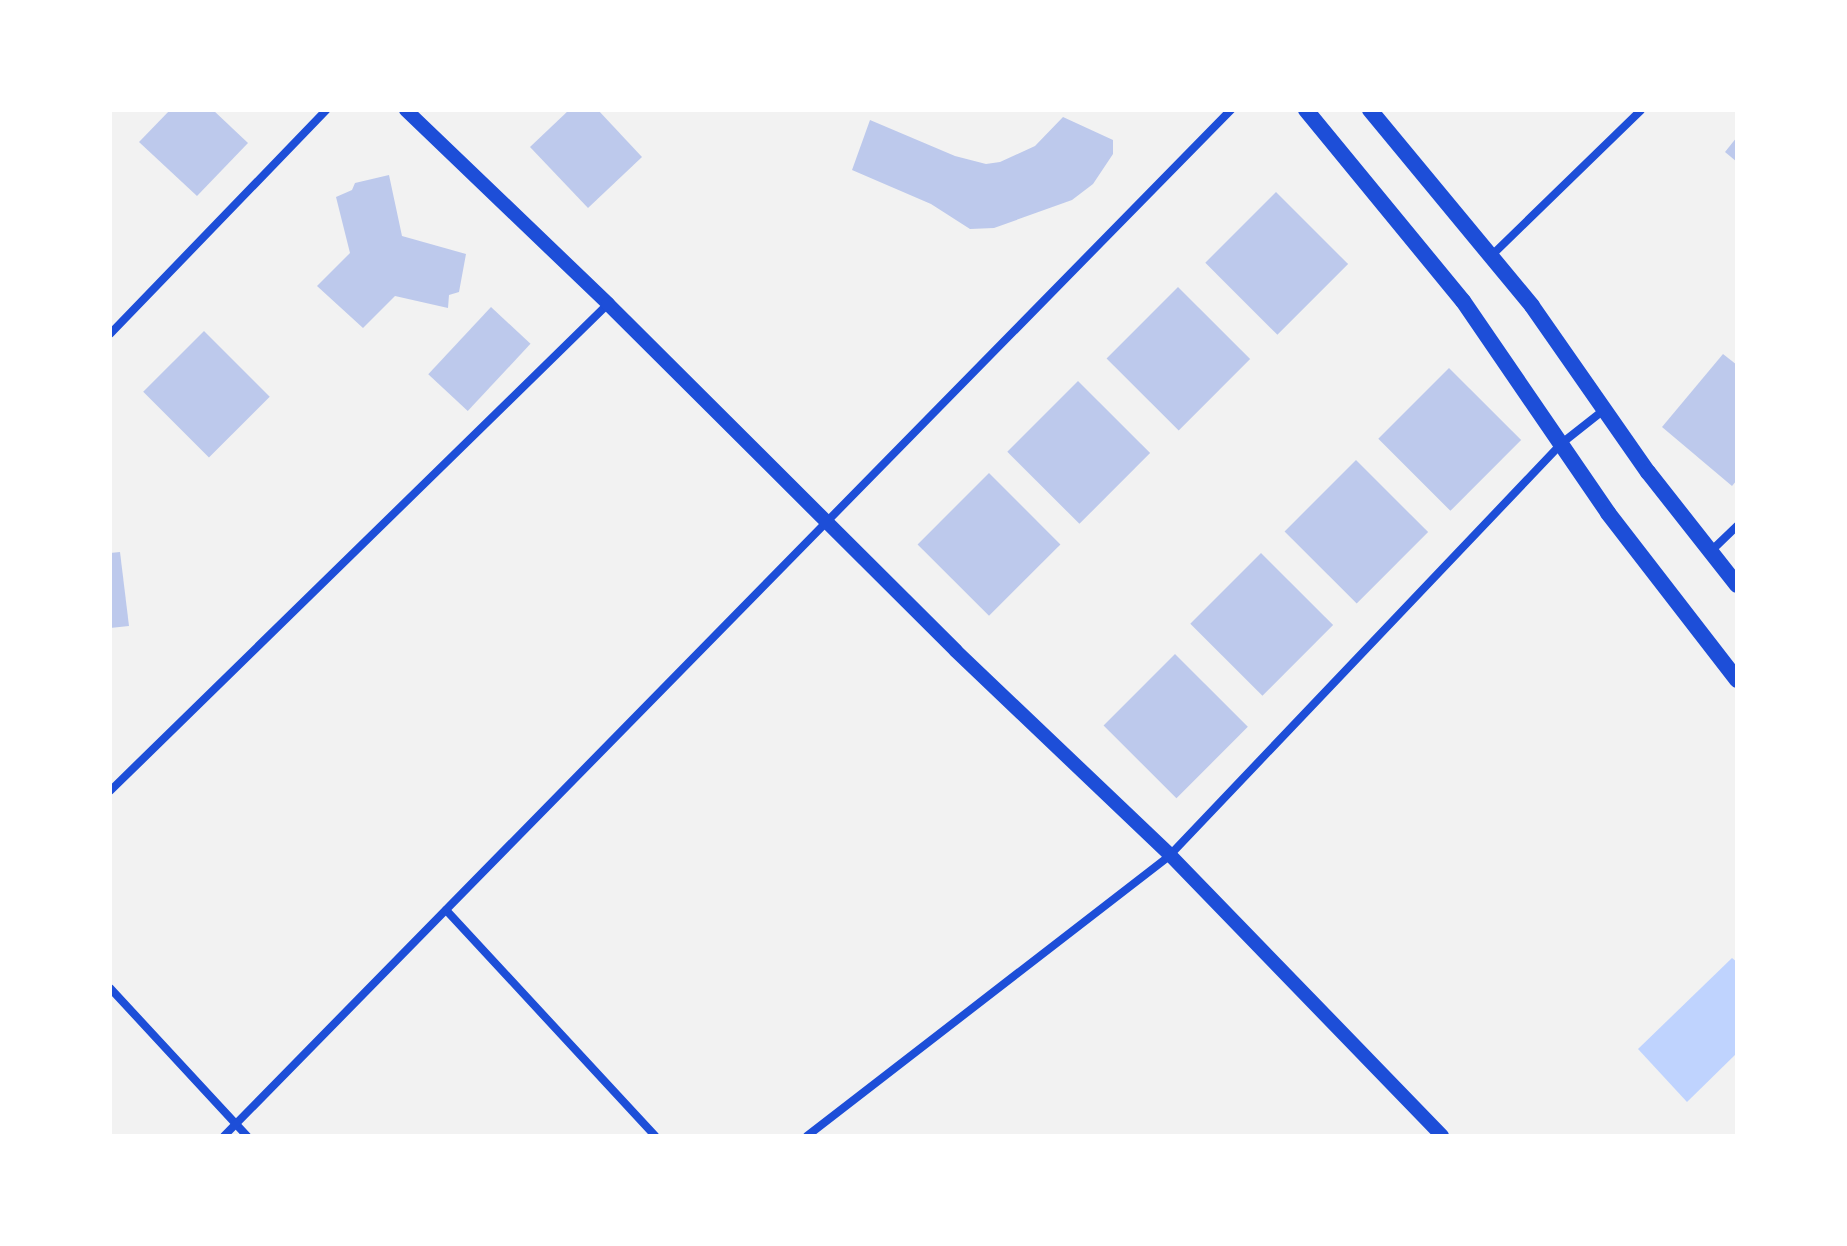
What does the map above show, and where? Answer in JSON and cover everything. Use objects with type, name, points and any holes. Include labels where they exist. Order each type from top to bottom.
[{"type":"main road","points":[[1306,110],[1463,301],[1608,513],[1737,680]]},
{"type":"main road","points":[[1370,110],[1532,306],[1709,553],[1737,585]]},
{"type":"street","points":[[110,334],[326,110]]},
{"type":"street","points":[[406,110],[608,304],[956,651],[1170,855],[1442,1136]]},
{"type":"street","points":[[224,1136],[1231,110]]},
{"type":"street","points":[[1491,256],[1641,110]]},
{"type":"street","points":[[110,791],[608,304]]},
{"type":"street","points":[[807,1136],[1170,855],[1562,443],[1605,410]]},
{"type":"street","points":[[1709,553],[1737,526]]},
{"type":"street","points":[[446,910],[655,1136]]},
{"type":"street","points":[[110,988],[247,1136]]},
{"type":"water","points":[[1732,958],[1737,962],[1737,1053],[1687,1102],[1638,1049]]},
{"type":"building","points":[[170,110],[213,110],[248,143],[197,196],[139,142]]},
{"type":"building","points":[[569,110],[598,110],[642,157],[588,208],[530,147]]},
{"type":"building","points":[[1063,117],[1113,140],[1113,154],[1093,184],[1072,200],[994,228],[970,229],[931,204],[852,170],[870,120],[955,156],[986,164],[1000,162],[1035,146]]},
{"type":"building","points":[[1737,137],[1737,162],[1725,152]]},
{"type":"building","points":[[389,175],[402,236],[466,254],[459,292],[449,295],[448,308],[395,296],[363,328],[317,286],[350,253],[336,197],[352,190],[355,183]]},
{"type":"building","points":[[1276,192],[1348,264],[1277,335],[1205,263]]},
{"type":"building","points":[[1178,287],[1250,359],[1179,431],[1107,358]]},
{"type":"building","points":[[491,307],[530,344],[468,411],[428,374]]},
{"type":"building","points":[[204,331],[270,397],[209,458],[143,392]]},
{"type":"building","points":[[1723,354],[1737,365],[1737,480],[1732,486],[1662,427]]},
{"type":"building","points":[[1449,368],[1521,440],[1450,511],[1378,439]]},
{"type":"building","points":[[1078,381],[1150,453],[1079,524],[1007,452]]},
{"type":"building","points":[[1356,460],[1428,532],[1357,604],[1285,531]]},
{"type":"building","points":[[989,473],[1060,544],[989,616],[918,544]]},
{"type":"building","points":[[120,552],[129,626],[110,628],[110,553]]},
{"type":"building","points":[[1261,553],[1333,625],[1262,696],[1190,624]]},
{"type":"building","points":[[1175,654],[1248,727],[1176,798],[1104,725]]}]
